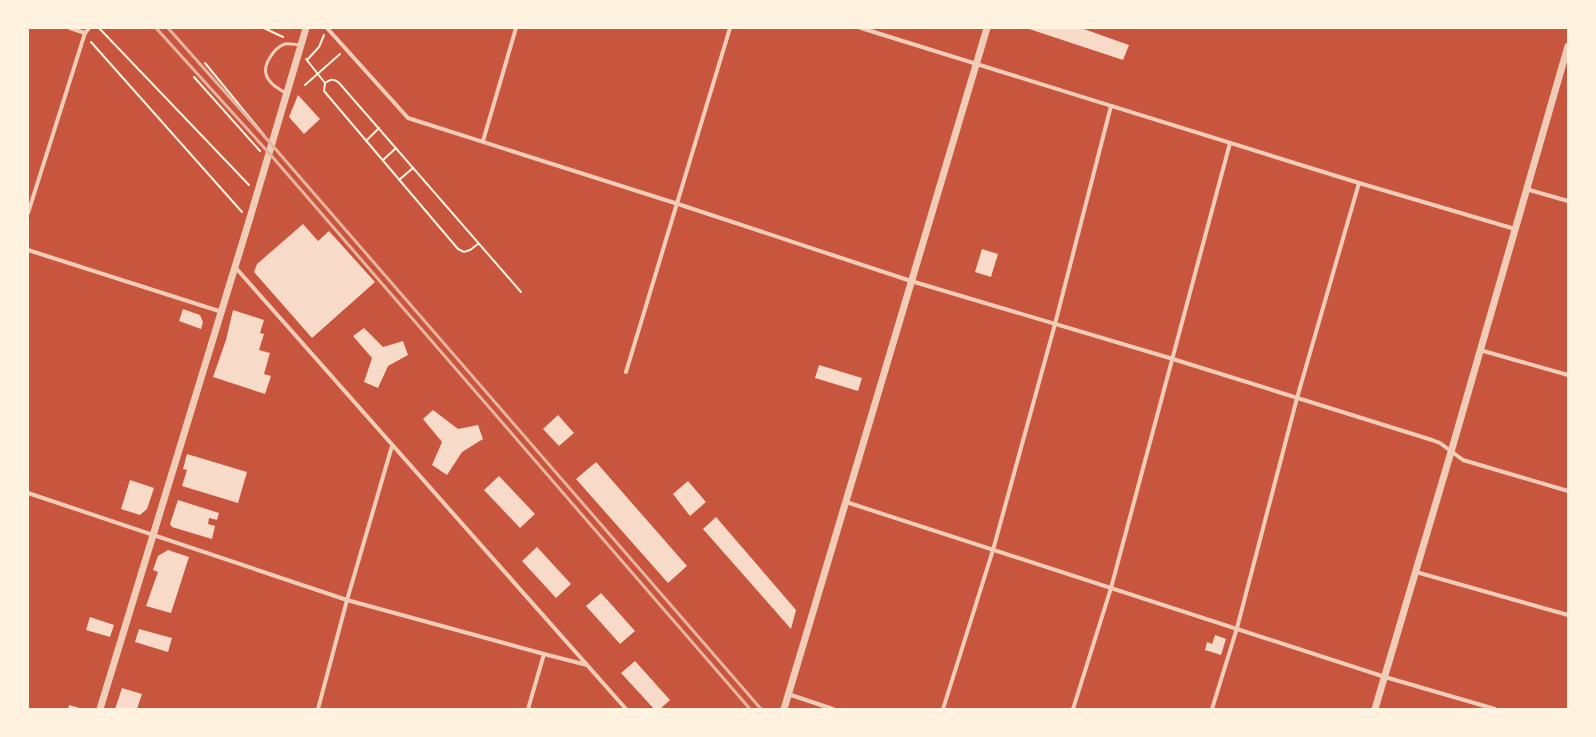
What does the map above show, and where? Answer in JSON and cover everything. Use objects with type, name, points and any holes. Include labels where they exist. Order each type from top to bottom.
[{"type":"street","points":[[70,28],[85,33]]},
{"type":"street","points":[[28,213],[85,33],[89,28]]},
{"type":"street","points":[[100,709],[222,312],[306,28]]},
{"type":"street","points":[[327,28],[408,118],[678,204],[911,281],[1173,359],[1440,443],[1463,460],[1568,491]]},
{"type":"street","points":[[483,141],[516,28]]},
{"type":"street","points":[[626,372],[730,28]]},
{"type":"street","points":[[862,28],[1359,183],[1515,228]]},
{"type":"street","points":[[784,709],[987,28]]},
{"type":"street","points":[[1375,709],[1452,452],[1526,189],[1566,58],[1568,46]]},
{"type":"street","points":[[943,709],[993,550],[1055,324],[1111,106]]},
{"type":"street","points":[[1073,709],[1111,588],[1230,143]]},
{"type":"street","points":[[1212,709],[1237,628],[1297,398],[1359,183]]},
{"type":"street","points":[[1526,189],[1568,201]]},
{"type":"street","points":[[28,250],[222,312]]},
{"type":"street","points":[[235,267],[626,709]]},
{"type":"street","points":[[1480,350],[1568,375]]},
{"type":"street","points":[[318,709],[392,446]]},
{"type":"street","points":[[28,494],[153,534],[348,600],[587,665]]},
{"type":"street","points":[[846,502],[1385,677],[1495,709]]},
{"type":"street","points":[[1416,572],[1568,615]]},
{"type":"street","points":[[528,709],[544,654]]},
{"type":"street","points":[[788,694],[833,709]]},
{"type":"lane","points":[[287,94],[272,84],[268,79],[266,74],[266,65],[278,49],[285,44],[300,47]]},
{"type":"path","points":[[99,28],[257,194]]},
{"type":"path","points":[[307,60],[318,47],[324,34]]},
{"type":"path","points":[[95,46],[249,221]]},
{"type":"path","points":[[300,47],[307,60],[325,83],[324,91],[458,249],[464,252],[470,250],[478,244]]},
{"type":"path","points":[[305,85],[346,49]]},
{"type":"path","points":[[205,63],[272,145]]},
{"type":"path","points":[[194,77],[267,160]]},
{"type":"path","points":[[325,83],[331,79],[336,80],[521,292]]},
{"type":"path","points":[[366,140],[379,128]]},
{"type":"path","points":[[383,160],[396,148]]},
{"type":"path","points":[[399,180],[413,168]]},
{"type":"building","points":[[1026,28],[1081,28],[1129,45],[1123,60]]},
{"type":"building","points":[[298,95],[320,119],[304,134],[289,117]]},
{"type":"building","points":[[303,224],[318,241],[329,231],[375,282],[312,338],[254,272],[257,264]]},
{"type":"building","points":[[982,249],[998,254],[991,277],[975,272]]},
{"type":"building","points":[[183,309],[200,315],[203,322],[201,329],[179,321]]},
{"type":"building","points":[[233,310],[264,320],[260,333],[264,334],[259,350],[270,353],[264,374],[271,376],[265,394],[213,377],[226,340]]},
{"type":"building","points":[[364,328],[383,347],[403,341],[408,355],[388,366],[378,388],[364,382],[372,358],[353,336]]},
{"type":"building","points":[[819,365],[862,378],[858,391],[815,378]]},
{"type":"building","points":[[433,410],[458,429],[478,425],[483,439],[462,452],[447,475],[432,465],[442,442],[423,419]]},
{"type":"building","points":[[558,415],[574,433],[559,446],[543,429]]},
{"type":"building","points":[[187,454],[247,472],[238,503],[182,486],[187,470],[183,469]]},
{"type":"building","points":[[596,462],[687,566],[668,583],[576,479]]},
{"type":"building","points":[[499,476],[535,514],[520,528],[484,490]]},
{"type":"building","points":[[130,480],[154,488],[147,509],[140,515],[121,509]]},
{"type":"building","points":[[688,481],[706,502],[690,516],[673,494]]},
{"type":"building","points":[[178,500],[219,513],[217,520],[209,518],[208,524],[215,526],[212,539],[172,527],[170,524]]},
{"type":"building","points":[[716,517],[796,610],[791,629],[703,529]]},
{"type":"building","points":[[537,547],[571,584],[556,598],[522,561]]},
{"type":"building","points":[[168,550],[189,557],[171,613],[146,606],[158,572],[153,570],[158,556]]},
{"type":"building","points":[[601,593],[635,631],[620,644],[586,606]]},
{"type":"building","points":[[90,617],[114,625],[110,637],[86,630]]},
{"type":"building","points":[[139,629],[172,638],[168,652],[135,642]]},
{"type":"building","points":[[1215,635],[1226,639],[1221,655],[1205,650],[1207,642],[1212,644]]},
{"type":"building","points":[[635,661],[670,700],[660,709],[654,709],[621,673]]},
{"type":"building","points":[[122,688],[142,694],[137,709],[115,709]]},
{"type":"building","points":[[69,705],[83,709],[68,709]]},
{"type":"railway","points":[[156,28],[269,153],[750,709]]},
{"type":"railway","points":[[168,28],[272,145],[761,709]]}]
